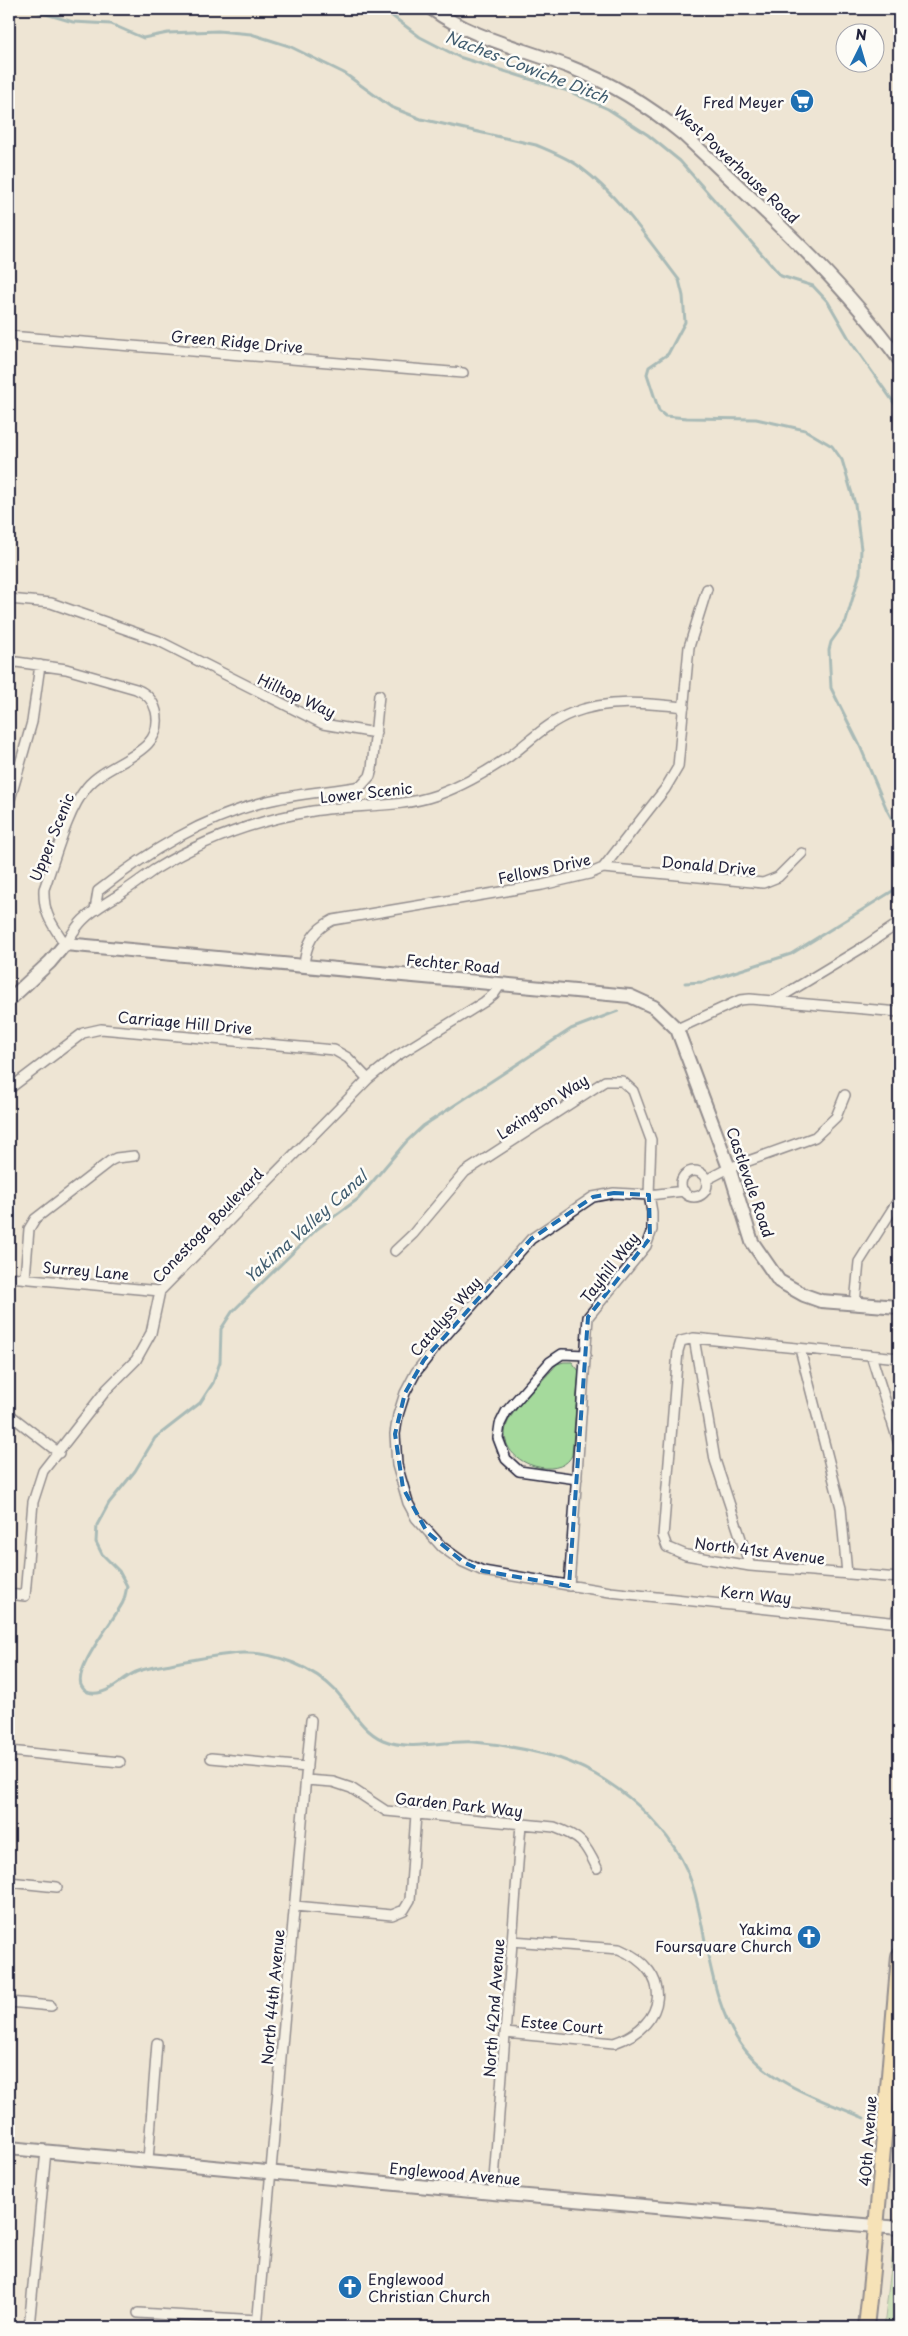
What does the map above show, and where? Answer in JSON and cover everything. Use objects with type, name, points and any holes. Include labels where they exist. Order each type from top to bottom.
[{"type":"main road","name":"40th Avenue","points":[[866,2327],[877,2226],[881,2154],[899,1956]]},
{"type":"street","name":"West Powerhouse Road","points":[[432,9],[473,32],[573,68],[662,117],[683,134],[828,272],[874,325],[899,359]]},
{"type":"street","name":"Green Ridge Drive","points":[[9,336],[463,373]]},
{"type":"street","name":"Fellows Drive","points":[[304,966],[305,954],[311,936],[322,925],[333,920],[542,885],[589,874],[603,868],[673,779],[678,767],[689,647],[706,589]]},
{"type":"street","name":"Hilltop Way","points":[[9,599],[50,603],[159,641],[323,724],[376,733]]},
{"type":"street","points":[[9,661],[40,665],[32,722],[9,803]]},
{"type":"street","name":"Upper Scenic","points":[[40,665],[66,669],[144,692],[153,704],[157,719],[153,739],[149,744],[143,750],[103,771],[87,786],[75,804],[44,889],[43,903],[47,916],[65,944]]},
{"type":"street","points":[[95,910],[98,891],[126,869],[162,844],[219,815],[265,801],[361,786],[370,776],[372,769],[379,695]]},
{"type":"street","name":"Lower Scenic","points":[[65,944],[82,920],[155,869],[204,844],[240,829],[313,811],[354,806],[390,806],[413,802],[458,786],[510,756],[542,730],[571,713],[594,706],[640,702],[684,707]]},
{"type":"street","name":"Donald Drive","points":[[603,868],[764,883],[778,877],[802,853]]},
{"type":"street","points":[[773,1001],[866,946],[899,923]]},
{"type":"street","points":[[9,1000],[50,962],[65,944]]},
{"type":"street","name":"Fechter Road","points":[[65,944],[630,996],[654,1007],[677,1029]]},
{"type":"street","name":"Conestoga Boulevard","points":[[9,1594],[25,1596],[35,1495],[42,1471],[59,1452],[107,1389],[126,1373],[144,1348],[151,1333],[160,1291],[368,1079],[395,1057],[484,1002],[494,994],[501,984]]},
{"type":"street","points":[[677,1029],[740,1000],[899,1012]]},
{"type":"street","name":"Carriage Hill Drive","points":[[9,1090],[83,1032],[101,1029],[334,1050],[348,1058],[368,1079]]},
{"type":"street","name":"Castlevale Road","points":[[677,1029],[729,1168],[752,1242],[779,1282],[804,1296],[821,1301],[899,1307]]},
{"type":"street","name":"Lexington Way","points":[[395,1251],[413,1234],[465,1172],[605,1081],[622,1081],[633,1091],[652,1140],[649,1195]]},
{"type":"street","name":"Catalyss Way","points":[[610,1592],[483,1572],[462,1562],[442,1547],[427,1532],[408,1503],[397,1465],[395,1434],[398,1415],[405,1393],[424,1360],[531,1239],[593,1197],[614,1193],[649,1195],[684,1191],[690,1196],[702,1194],[706,1188],[706,1180],[729,1168],[815,1137],[836,1117],[846,1095]]},
{"type":"street","points":[[25,1278],[29,1229],[35,1219],[110,1161],[116,1158],[134,1156]]},
{"type":"street","points":[[684,1191],[682,1179],[688,1172],[697,1171],[706,1180]]},
{"type":"street","name":"Tayhill Way","points":[[569,1586],[588,1317],[650,1238],[652,1212],[649,1195]]},
{"type":"street","points":[[855,1304],[859,1262],[899,1199]]},
{"type":"street","name":"Surrey Lane","points":[[9,1277],[160,1291]]},
{"type":"street","points":[[750,1566],[715,1460],[694,1338],[899,1358]]},
{"type":"street","name":"North 41st Avenue","points":[[694,1338],[681,1341],[678,1351],[663,1536],[667,1547],[686,1555],[750,1566],[899,1578]]},
{"type":"street","points":[[800,1349],[841,1508],[848,1574]]},
{"type":"street","points":[[576,1479],[519,1471],[506,1459],[498,1438],[500,1424],[506,1412],[550,1362],[562,1354],[586,1356]]},
{"type":"street","points":[[871,1355],[899,1444]]},
{"type":"street","points":[[9,1414],[59,1452]]},
{"type":"street","name":"Kern Way","points":[[610,1592],[898,1623]]},
{"type":"street","points":[[898,1623],[899,1596]]},
{"type":"street","name":"North 44th Avenue","points":[[258,2324],[311,1720]]},
{"type":"street","points":[[9,1752],[120,1762]]},
{"type":"street","points":[[210,1758],[307,1767]]},
{"type":"street","name":"Garden Park Way","points":[[306,1780],[333,1782],[352,1788],[386,1811],[554,1827],[574,1835],[585,1844],[597,1868]]},
{"type":"street","points":[[294,1906],[392,1916],[404,1910],[410,1900],[416,1814]]},
{"type":"street","name":"North 42nd Avenue","points":[[493,2193],[521,1824]]},
{"type":"street","points":[[9,1882],[57,1887]]},
{"type":"street","name":"Estee Court","points":[[505,2033],[614,2043],[640,2031],[656,2011],[658,1994],[653,1974],[643,1962],[619,1950],[512,1941]]},
{"type":"street","points":[[9,2002],[51,2006]]},
{"type":"street","points":[[148,2160],[157,2043]]},
{"type":"street","name":"Englewood Avenue","points":[[9,2148],[899,2228]]},
{"type":"street","points":[[29,2327],[46,2151]]},
{"type":"street","points":[[138,2313],[258,2324]]},
{"type":"highlighted area","points":[[614,1193],[649,1195],[650,1238],[588,1317],[569,1586],[483,1571],[463,1562],[427,1532],[403,1488],[395,1434],[405,1393],[424,1360],[531,1239],[593,1197]]},
{"type":"green space","points":[[572,1362],[579,1371],[572,1455],[565,1463],[555,1467],[543,1468],[530,1465],[510,1449],[505,1438],[507,1424],[510,1417],[557,1364]]},
{"type":"green space","points":[[894,2241],[899,2241],[899,2327],[884,2327]]},
{"type":"waterway","name":"Yakima Valley Canal","points":[[29,9],[73,22],[111,24],[143,38],[168,33],[218,31],[251,34],[289,46],[344,73],[391,107],[421,119],[536,145],[570,161],[595,179],[633,220],[679,280],[683,296],[685,322],[668,354],[649,367],[647,374],[659,411],[665,416],[687,418],[756,419],[805,430],[832,446],[842,460],[855,504],[861,549],[860,573],[846,621],[831,642],[829,650],[831,688],[899,832]]},
{"type":"waterway","name":"Naches-Cowiche Ditch","points":[[383,9],[420,37],[459,57],[568,91],[608,109],[648,135],[680,161],[781,276],[813,286],[828,302],[851,342],[899,410]]},
{"type":"waterway","name":"Yakima Valley Canal","points":[[685,983],[703,982],[791,954],[899,887]]},
{"type":"waterway","name":"Yakima Valley Canal","points":[[618,1011],[571,1029],[423,1126],[406,1142],[358,1199],[317,1229],[232,1312],[221,1329],[220,1362],[213,1383],[200,1403],[155,1438],[135,1471],[109,1503],[97,1525],[96,1542],[102,1554],[119,1571],[127,1586],[123,1602],[95,1645],[80,1679],[84,1689],[88,1692],[96,1693],[111,1688],[136,1672],[151,1668],[226,1654],[256,1653],[268,1655],[294,1663],[317,1675],[336,1691],[369,1731],[383,1740],[405,1745],[463,1742],[502,1745],[548,1755],[572,1763],[595,1774],[639,1806],[658,1826],[687,1870],[695,1894],[718,1997],[735,2035],[746,2051],[771,2074],[785,2083],[864,2118]]},
{"type":"place","name":"Fred Meyer","points":[[802,101]]},
{"type":"place","name":"Yakima Foursquare Church","points":[[809,1937]]},
{"type":"place","name":"Englewood Christian Church","points":[[350,2287]]}]
